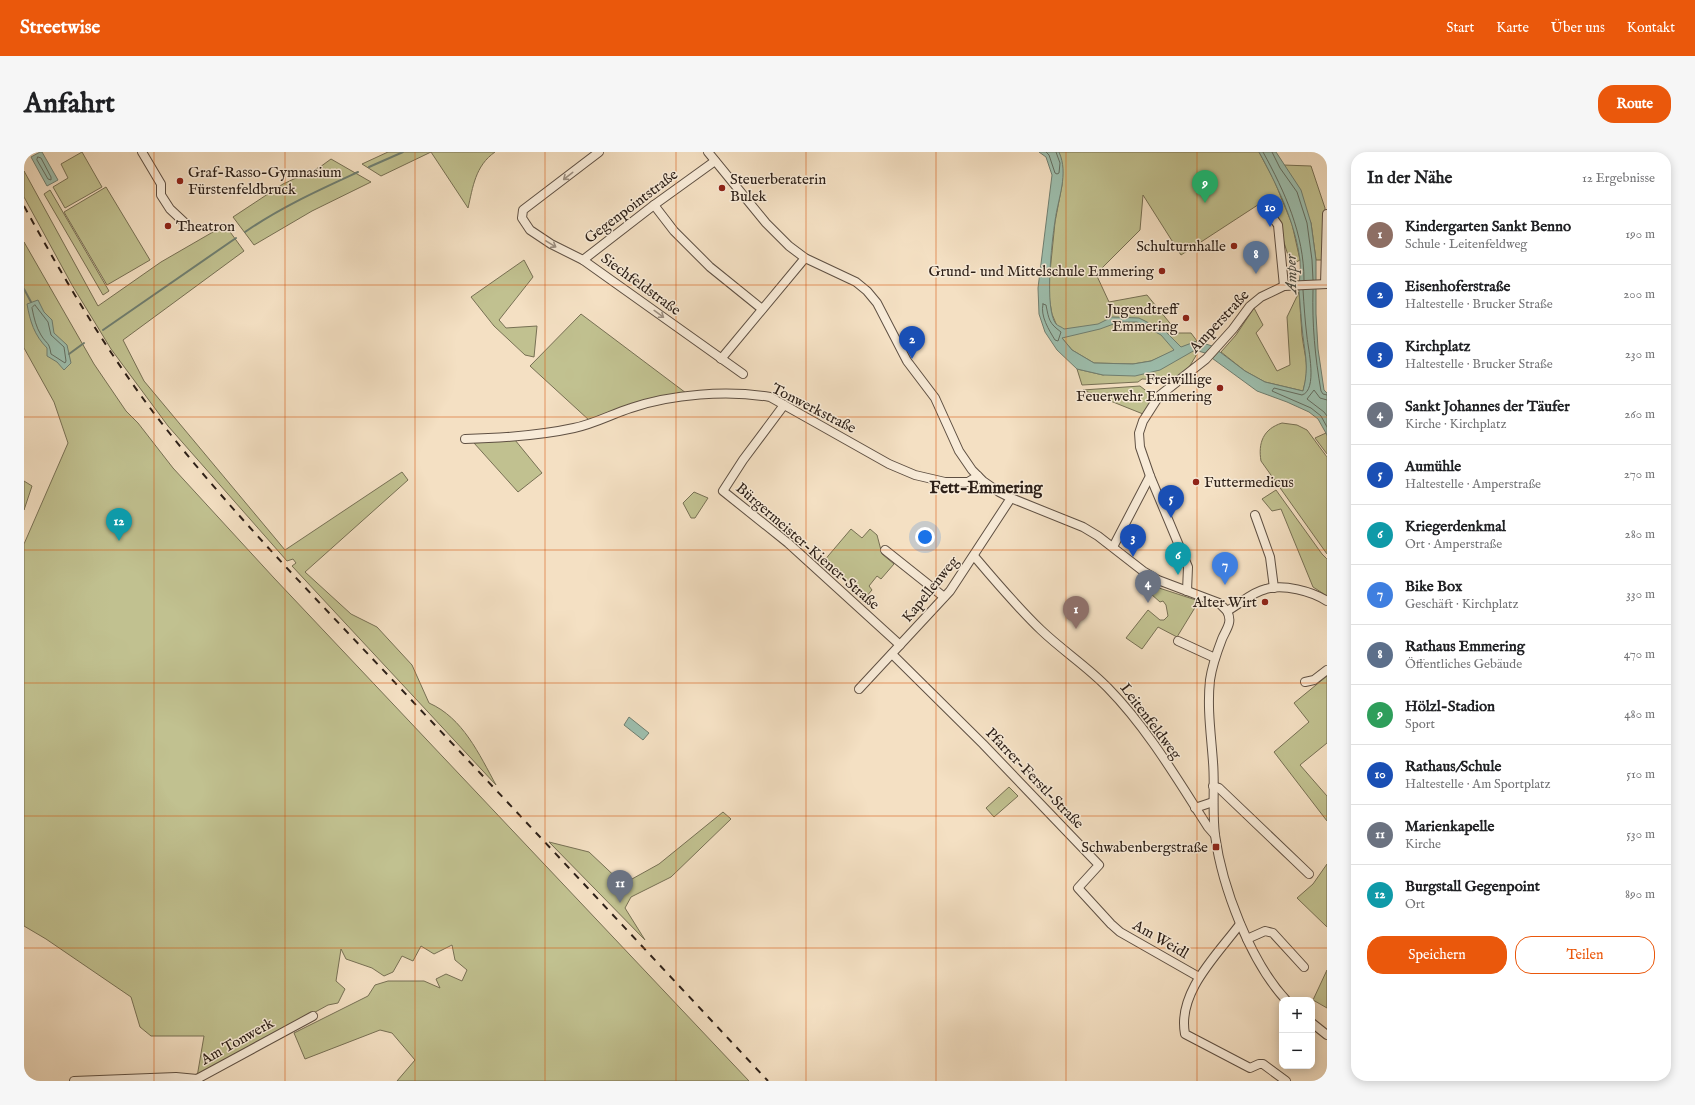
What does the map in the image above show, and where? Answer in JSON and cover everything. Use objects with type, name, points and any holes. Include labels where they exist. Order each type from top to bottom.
[{"type":"street","points":[[142,152],[161,184],[162,195],[170,210],[186,224]]},
{"type":"street","name":"Siechfeldstraße","points":[[599,152],[524,210],[522,218],[530,230],[551,244],[583,260],[743,374]]},
{"type":"street","points":[[708,152],[778,236],[805,258],[856,282],[873,298],[907,361],[935,398],[960,451],[978,476],[995,489],[1011,498],[1078,525],[1113,547],[1143,571],[1158,580],[1219,603],[1227,611],[1229,624],[1215,658],[1210,678],[1208,699],[1213,762],[1215,835],[1220,861],[1240,924],[1257,960],[1267,976],[1284,997]]},
{"type":"street","name":"Gegenpointstraße","points":[[583,260],[654,205],[716,162]]},
{"type":"street","points":[[654,205],[674,231],[710,267],[762,309]]},
{"type":"street","points":[[1268,211],[1278,225],[1284,286]]},
{"type":"street","name":"Amperstraße","points":[[1187,591],[1188,567],[1150,476],[1140,447],[1139,433],[1143,421],[1159,396],[1206,359],[1233,329],[1250,306],[1261,297],[1284,286],[1324,284],[1327,214]]},
{"type":"street","points":[[721,359],[805,258]]},
{"type":"street","name":"Tonwerkstraße","points":[[465,439],[534,436],[557,432],[589,424],[632,407],[660,400],[689,396],[728,394],[755,395],[770,397],[889,464],[915,476],[952,482],[968,482],[978,476]]},
{"type":"street","name":"Bürgermeister-Kiener-Straße","points":[[784,405],[743,460],[723,491],[788,543],[900,645]]},
{"type":"street","points":[[1113,547],[1150,476]]},
{"type":"street","name":"Kapellenweg","points":[[860,689],[944,597],[974,556],[1011,498]]},
{"type":"street","points":[[1255,515],[1270,557],[1274,588]]},
{"type":"street","points":[[885,550],[944,597]]},
{"type":"street","name":"Leitenfeldweg","points":[[974,556],[1013,602],[1042,631],[1108,687],[1129,711],[1215,835]]},
{"type":"street","points":[[1227,611],[1257,592],[1274,588],[1298,589],[1316,594],[1327,601]]},
{"type":"street","points":[[1178,641],[1215,658]]},
{"type":"street","name":"Pfarrer-Ferstl-Straße","points":[[892,654],[983,744],[1100,865],[1078,888],[1111,924]]},
{"type":"street","points":[[1305,682],[1314,680],[1327,670]]},
{"type":"street","points":[[1213,786],[1219,788],[1309,874]]},
{"type":"street","points":[[1196,808],[1213,802]]},
{"type":"street","name":"Am Weidl","points":[[1111,924],[1120,932],[1199,977]]},
{"type":"street","points":[[1240,924],[1199,977],[1188,1001],[1183,1026],[1184,1034],[1250,1068],[1259,1064],[1264,1064],[1286,1081]]},
{"type":"street","points":[[1247,938],[1265,930],[1273,933],[1304,968]]},
{"type":"street","name":"Am Tonwerk","points":[[74,1081],[176,1077],[197,1079],[313,1016]]},
{"type":"street","points":[[1315,1025],[1327,1035]]},
{"type":"green space","points":[[82,152],[102,187],[65,208],[53,187],[68,178],[61,164]]},
{"type":"green space","points":[[388,152],[431,152],[381,176],[362,164]]},
{"type":"green space","points":[[431,152],[495,152],[488,158],[479,170],[473,185],[468,208]]},
{"type":"green space","points":[[1059,152],[1259,152],[1274,180],[1292,224],[1300,260],[1291,265],[1270,197],[1181,255],[1143,195],[1140,230],[1096,274],[1109,302],[1147,295],[1178,333],[1191,333],[1197,341],[1151,361],[1133,364],[1094,363],[1072,350],[1062,338],[1052,314],[1048,292],[1055,222],[1062,185]]},
{"type":"green space","points":[[331,159],[371,182],[312,211],[254,245],[233,217],[283,184],[320,167]]},
{"type":"green space","points":[[1283,165],[1311,166],[1325,208],[1323,260],[1316,260],[1311,223]]},
{"type":"green space","points":[[24,171],[98,306],[161,262],[225,225],[244,251],[123,340],[144,381],[285,550],[402,472],[408,480],[305,572],[351,614],[377,627],[412,665],[429,703],[441,710],[461,727],[476,749],[496,785],[292,566],[296,563],[293,559],[287,561],[168,426],[111,349],[72,285],[24,197]]},
{"type":"green space","points":[[106,187],[150,260],[107,285],[64,212]]},
{"type":"green space","points":[[50,190],[109,291],[103,295],[44,194]]},
{"type":"green space","points":[[24,242],[94,364],[126,411],[138,423],[173,468],[274,578],[749,1081],[397,1081],[415,1060],[392,1033],[380,1030],[305,1059],[294,1033],[368,996],[375,985],[388,981],[424,981],[440,988],[436,979],[446,974],[462,981],[467,970],[455,960],[452,945],[434,954],[421,946],[413,961],[402,956],[393,972],[384,976],[372,968],[346,959],[341,949],[336,981],[345,989],[338,1003],[328,1005],[197,1077],[204,1036],[151,1036],[140,1027],[131,997],[46,939],[24,926],[24,544],[68,443],[54,402],[24,348]]},
{"type":"green space","points":[[524,260],[533,277],[499,320],[506,328],[537,326],[534,357],[525,355],[494,326],[471,297]]},
{"type":"green space","points":[[1299,292],[1302,335],[1307,369],[1303,391],[1265,382],[1245,371],[1221,352],[1236,335],[1254,308],[1263,325],[1256,333],[1277,371],[1290,365],[1287,317]]},
{"type":"green space","points":[[581,314],[686,393],[658,397],[631,404],[590,421],[530,366]]},
{"type":"green space","points":[[1195,350],[1197,354],[1188,369],[1174,380],[1142,379],[1138,382],[1082,385],[1077,369],[1103,375]]},
{"type":"green space","points":[[1140,386],[1154,397],[1143,414],[1083,390]]},
{"type":"green space","points":[[1282,423],[1297,425],[1307,430],[1327,457],[1327,554],[1261,461],[1260,448],[1263,438],[1270,429]]},
{"type":"green space","points":[[1326,433],[1327,436],[1327,454],[1315,438]]},
{"type":"green space","points":[[515,440],[542,473],[518,492],[474,443]]},
{"type":"green space","points":[[24,481],[32,486],[24,510]]},
{"type":"green space","points":[[1276,490],[1327,559],[1327,596],[1313,587],[1281,509],[1272,511],[1262,499]]},
{"type":"green space","points":[[694,492],[708,498],[695,518],[691,518],[683,503]]},
{"type":"green space","points":[[851,529],[862,538],[870,529],[877,535],[882,554],[894,564],[881,579],[877,576],[869,586],[872,590],[865,598],[823,562]]},
{"type":"green space","points":[[1156,587],[1199,601],[1177,637],[1158,627],[1142,649],[1126,638],[1148,610],[1160,620],[1164,620],[1168,616],[1166,605],[1163,601],[1160,602],[1151,594]]},
{"type":"green space","points":[[1327,676],[1327,743],[1300,765],[1327,796],[1327,821],[1274,752],[1309,722],[1294,703]]},
{"type":"green space","points":[[1009,787],[1018,796],[994,817],[986,808]]},
{"type":"green space","points":[[723,812],[731,819],[671,877],[631,897],[625,908],[645,940],[549,842],[589,852],[623,884],[659,864]]},
{"type":"green space","points":[[1327,864],[1327,927],[1297,898],[1313,884]]},
{"type":"green space","points":[[1327,970],[1327,1008],[1315,1001],[1314,997]]},
{"type":"water","points":[[42,152],[58,180],[47,186],[31,157]]},
{"type":"water","points":[[1039,152],[1059,152],[1063,169],[1062,186],[1056,212],[1050,274],[1050,304],[1052,316],[1056,324],[1064,329],[1098,324],[1112,317],[1139,318],[1165,331],[1181,347],[1197,341],[1212,346],[1245,371],[1265,382],[1303,391],[1306,374],[1306,359],[1299,291],[1300,260],[1298,246],[1290,218],[1259,152],[1276,152],[1301,190],[1311,223],[1316,260],[1316,314],[1318,349],[1324,390],[1327,393],[1327,435],[1318,419],[1309,412],[1257,391],[1205,353],[1195,350],[1160,370],[1135,376],[1103,375],[1077,369],[1057,350],[1045,332],[1039,314],[1038,288],[1052,175],[1046,157]],"holes":[[[1119,322],[1137,322],[1161,335],[1174,350],[1151,361],[1133,364],[1094,363],[1072,350],[1062,338],[1100,329]]]},
{"type":"water","points":[[38,300],[44,312],[52,320],[54,333],[67,345],[71,363],[64,370],[57,362],[47,356],[47,348],[33,328],[27,304]]},
{"type":"water","points":[[629,717],[649,733],[643,740],[624,725]]},
{"type":"waterway","points":[[369,167],[403,152]]},
{"type":"waterway","points":[[245,232],[286,207],[358,172]]},
{"type":"waterway","points":[[103,330],[236,238]]},
{"type":"waterway","points":[[24,289],[31,302]]},
{"type":"waterway","points":[[69,354],[84,343]]},
{"type":"railway","points":[[24,206],[75,295],[130,381],[200,470],[260,539],[768,1081]]},
{"type":"place","name":"Graf-Rasso-Gymnasium Fürstenfeldbruck","points":[[180,181]]},
{"type":"place","name":"Steuerberaterin Bulek","points":[[722,188]]},
{"type":"place","name":"Hölzl-Stadion","points":[[1205,203]]},
{"type":"place","name":"Theatron","points":[[168,226]]},
{"type":"place","name":"Rathaus/Schule","points":[[1270,227]]},
{"type":"place","name":"Schulturnhalle","points":[[1234,246]]},
{"type":"place","name":"Grund- und Mittelschule Emmering","points":[[1162,271]]},
{"type":"place","name":"Rathaus Emmering","points":[[1256,274]]},
{"type":"place","name":"Jugendtreff Emmering","points":[[1186,318]]},
{"type":"place","name":"Eisenhoferstraße","points":[[912,359]]},
{"type":"place","name":"Freiwillige Feuerwehr Emmering","points":[[1220,388]]},
{"type":"place","name":"Futtermedicus","points":[[1196,482]]},
{"type":"place","name":"Aumühle","points":[[1171,518]]},
{"type":"place","name":"Burgstall Gegenpoint","points":[[119,541]]},
{"type":"place","name":"Kirchplatz","points":[[1133,557]]},
{"type":"place","name":"Kriegerdenkmal","points":[[1178,575]]},
{"type":"place","name":"Bike Box","points":[[1225,585]]},
{"type":"place","name":"Alter Wirt","points":[[1265,602]]},
{"type":"place","name":"Sankt Johannes der Täufer","points":[[1148,603]]},
{"type":"place","name":"Kindergarten Sankt Benno","points":[[1076,629]]},
{"type":"place","name":"Schwabenbergstraße","points":[[1216,847]]},
{"type":"place","name":"Marienkapelle","points":[[620,903]]},
{"type":"district","name":"Fett-Emmering","points":[[986,487]]},
{"type":"water label","name":"Amper","points":[[1290,274]]}]
